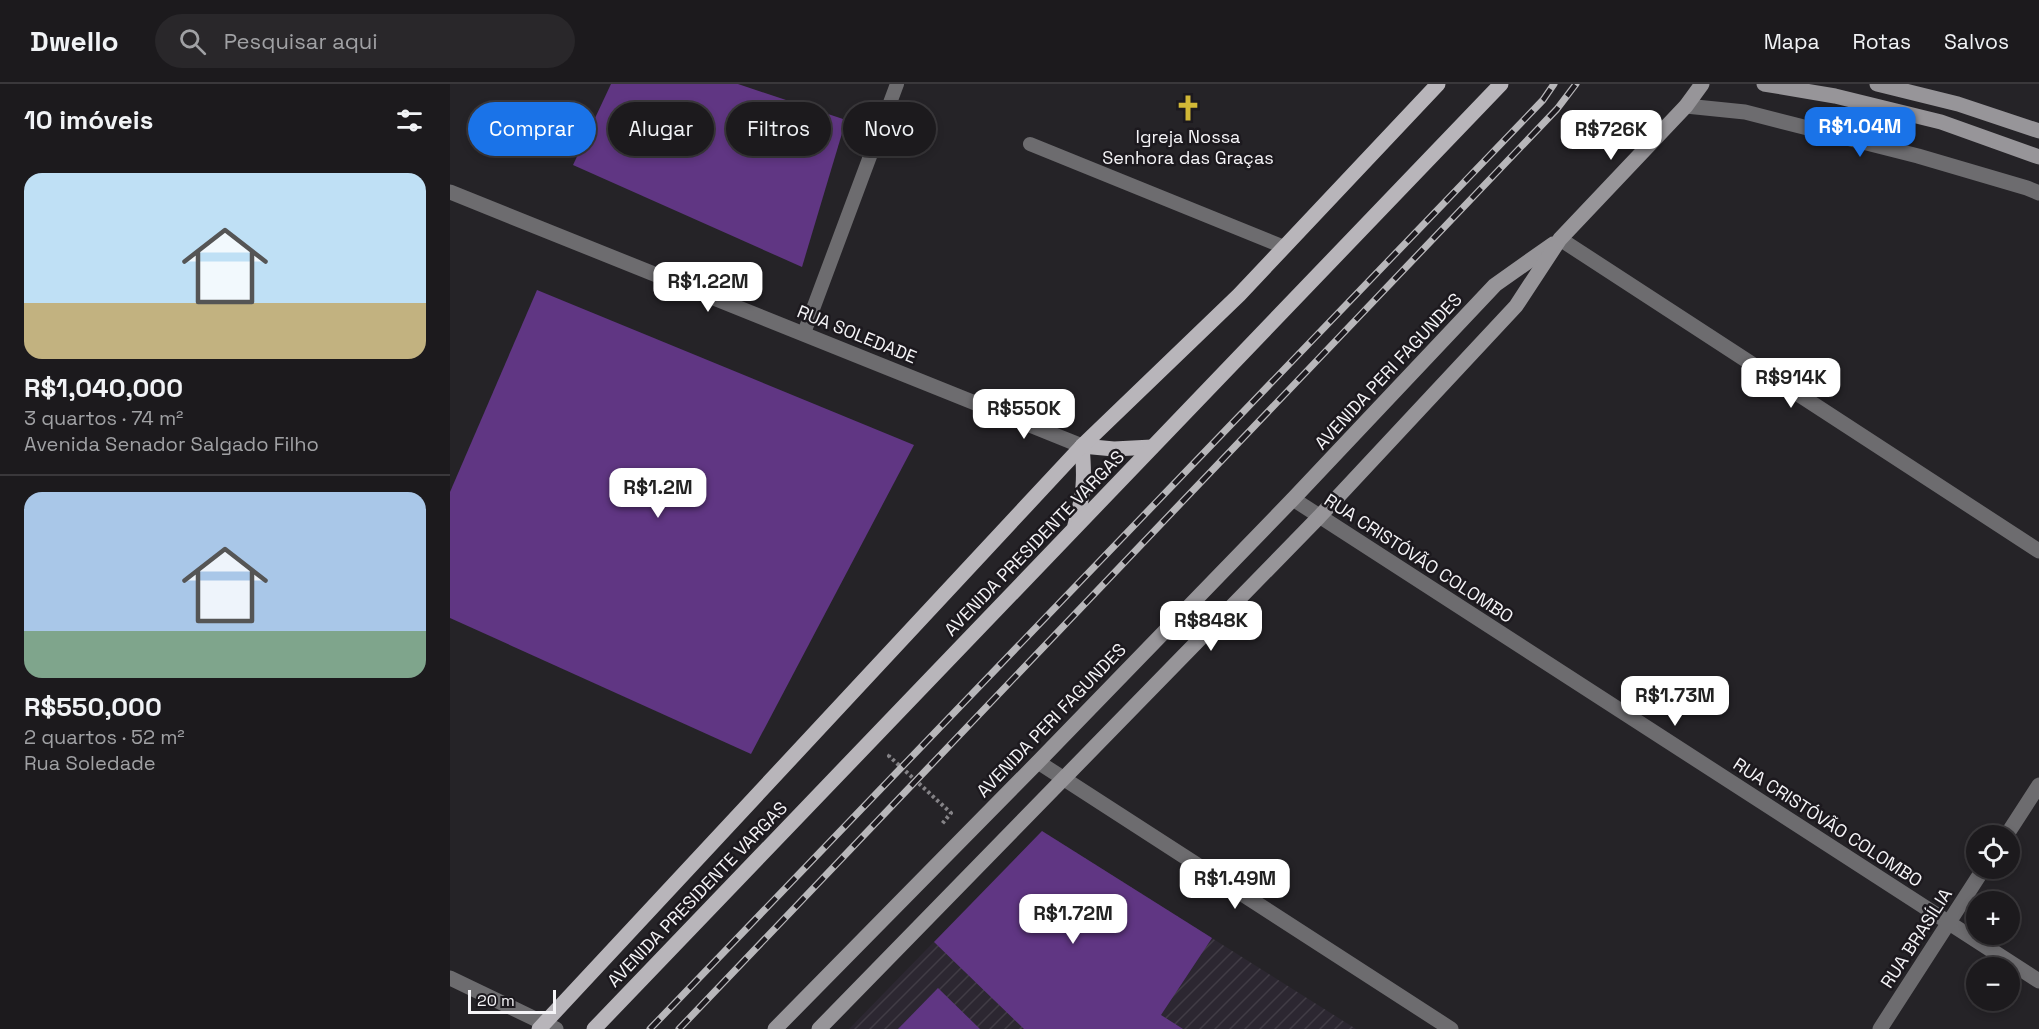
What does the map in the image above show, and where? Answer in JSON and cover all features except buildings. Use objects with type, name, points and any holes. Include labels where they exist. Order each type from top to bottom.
[{"type":"main road","name":"AVENIDA PRESIDENTE VARGAS","points":[[546,1027],[1082,446],[1239,295],[1438,84]]},
{"type":"main road","name":"AVENIDA PERI FAGUNDES","points":[[819,1029],[1319,517],[1516,306],[1560,239],[1686,106],[1702,84]]},
{"type":"main road","points":[[1764,84],[1835,96],[1941,122],[2039,157]]},
{"type":"main road","points":[[1877,84],[1958,104],[2039,131]]},
{"type":"main road","name":"AVENIDA PRESIDENTE VARGAS","points":[[594,1029],[1074,529],[1495,85]]},
{"type":"main road","name":"AVENIDA PERI FAGUNDES","points":[[775,1029],[1293,499],[1495,285],[1560,239]]},
{"type":"main road","points":[[1074,529],[1084,494],[1085,474],[1082,446],[1152,447]]},
{"type":"street","points":[[1686,106],[1745,112],[1918,156],[2039,193]]},
{"type":"street","name":"RUA SOLEDADE","points":[[450,192],[1082,446]]},
{"type":"street","points":[[1560,239],[2039,551]]},
{"type":"street","name":"RUA CRISTÓVÃO COLOMBO","points":[[1293,499],[2039,981]]},
{"type":"street","points":[[1038,762],[1451,1029]]},
{"type":"street","points":[[2013,825],[2039,785]]},
{"type":"street","name":"RUA BRASÍLIA","points":[[1880,1029],[1977,879]]},
{"type":"street","points":[[450,978],[546,1027]]},
{"type":"lane","points":[[804,333],[897,84]]},
{"type":"lane","points":[[1030,144],[1284,247]]},
{"type":"path","points":[[895,762],[941,803]]},
{"type":"shaded area","points":[[1042,831],[1356,1029],[849,1029]]},
{"type":"railway","points":[[650,1029],[1543,100],[1554,84]]},
{"type":"railway","points":[[679,1029],[1557,109],[1576,84]]},
{"type":"place","name":"Igreja Nossa Senhora das Graças","points":[[1188,108]]}]
